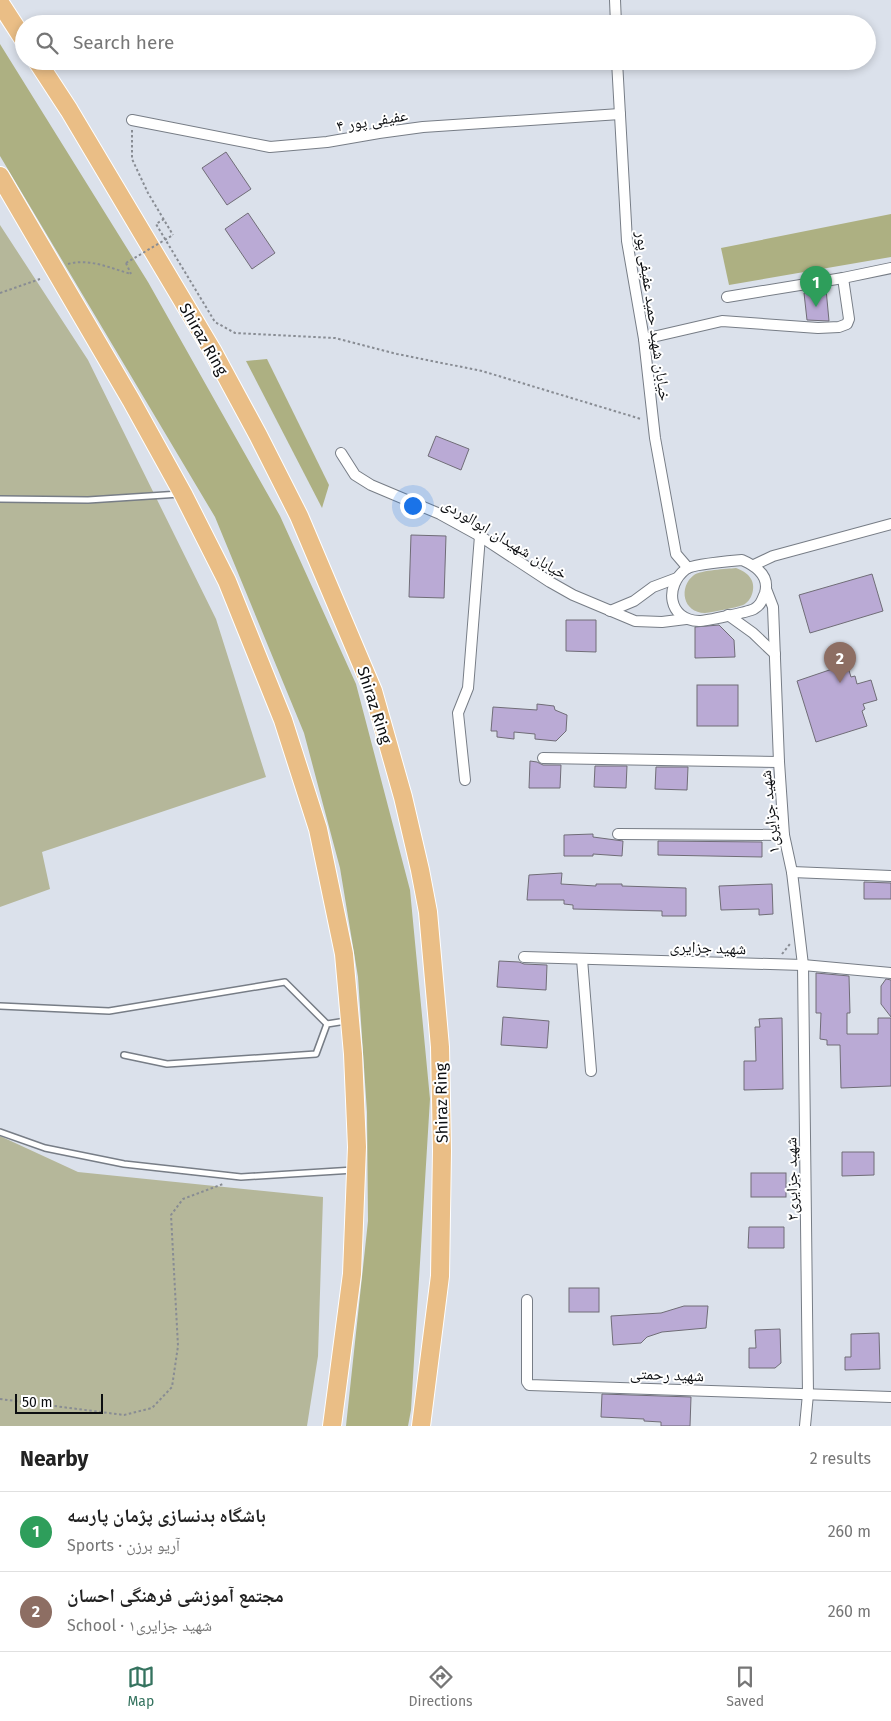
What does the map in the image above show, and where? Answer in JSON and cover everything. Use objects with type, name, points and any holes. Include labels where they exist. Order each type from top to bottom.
[{"type":"highway","points":[[0,3],[15,26]]},
{"type":"highway","name":"Shiraz Ring","points":[[43,70],[69,110],[212,350],[258,435],[299,516],[374,691],[403,797],[420,870],[429,921],[440,1048],[442,1151],[440,1276],[421,1426]]},
{"type":"highway","points":[[0,176],[131,400],[183,494],[227,581],[283,720],[318,829],[344,954],[355,1100],[356,1170],[352,1274],[332,1426]]},
{"type":"street","points":[[615,0],[616,15]]},
{"type":"street","name":"خیابان شهید حمید عفیفی پور","points":[[618,70],[627,241],[644,339],[653,422],[676,554],[688,568]]},
{"type":"street","name":"عفیفی پور ۴","points":[[132,120],[270,147],[327,142],[422,127],[620,114]]},
{"type":"street","points":[[727,297],[891,268]]},
{"type":"street","points":[[644,339],[722,321],[818,328],[839,327],[847,324],[849,319],[843,278]]},
{"type":"street","name":"خیابان شهیدان ابوالوردی","points":[[341,453],[355,475],[371,485],[440,514],[480,536],[573,595],[635,621],[662,622],[686,619]]},
{"type":"street","points":[[754,565],[773,556],[891,524]]},
{"type":"street","points":[[465,780],[458,713],[468,688],[480,536]]},
{"type":"street","points":[[610,611],[634,601],[652,587],[677,578],[688,568],[742,560],[754,565],[764,576],[766,589],[761,603],[753,610],[700,621],[686,619],[675,608],[671,593],[677,578]]},
{"type":"street","name":"شهید جزایری۱","points":[[766,589],[774,606],[779,762],[784,835],[792,872],[803,965]]},
{"type":"street","points":[[728,615],[775,654]]},
{"type":"street","points":[[543,758],[779,762]]},
{"type":"street","points":[[618,834],[784,835]]},
{"type":"street","points":[[792,872],[891,876]]},
{"type":"street","name":"شهید جزایری","points":[[524,957],[803,965],[891,972]]},
{"type":"street","points":[[582,959],[591,1071]]},
{"type":"street","name":"شهید جزایری۲","points":[[803,965],[808,1394],[805,1426]]},
{"type":"street","name":"شهید رحمتی","points":[[526,1300],[527,1382],[529,1386],[891,1396]]},
{"type":"lane","points":[[0,499],[88,500],[183,494]]},
{"type":"lane","points":[[0,1006],[109,1011],[285,982],[327,1024]]},
{"type":"lane","points":[[327,1024],[350,1020]]},
{"type":"lane","points":[[124,1055],[166,1064],[316,1054],[327,1024]]},
{"type":"lane","points":[[0,1132],[45,1148],[124,1164],[241,1177],[356,1170]]},
{"type":"path","points":[[65,265],[79,261],[131,274],[126,263],[173,235],[148,193],[132,159],[132,120]]},
{"type":"path","points":[[164,219],[156,224],[214,322],[235,333],[335,338],[482,371],[653,422]]},
{"type":"path","points":[[0,293],[40,279]]},
{"type":"path","points":[[778,959],[790,943]]},
{"type":"path","points":[[0,1399],[124,1416],[152,1408],[172,1387],[178,1346],[171,1215],[183,1200],[241,1177]]},
{"type":"green space","points":[[0,44],[148,282],[280,516],[356,684],[410,890],[430,1099],[411,1410],[408,1426],[346,1426],[368,1221],[367,1112],[358,977],[340,868],[304,733],[215,517],[0,156]]},
{"type":"green space","points":[[891,214],[891,257],[729,285],[721,248]]},
{"type":"green space","points":[[0,225],[88,360],[216,619],[266,777],[42,852],[50,889],[0,907]]},
{"type":"green space","points":[[267,359],[329,485],[322,508],[246,361]]},
{"type":"green space","points":[[736,568],[746,573],[752,582],[752,594],[746,603],[705,613],[692,609],[685,598],[685,592],[689,580],[694,575],[708,571]]},
{"type":"green space","points":[[0,1136],[78,1172],[323,1197],[318,1356],[307,1426],[0,1426]]},
{"type":"building","points":[[226,152],[251,189],[227,205],[202,168]]},
{"type":"building","points":[[248,213],[275,253],[252,269],[225,229]]},
{"type":"building","points":[[826,289],[829,321],[807,320],[804,293]]},
{"type":"building","points":[[436,436],[469,449],[461,470],[428,456]]},
{"type":"building","points":[[411,535],[446,536],[444,598],[409,597]]},
{"type":"building","points":[[872,574],[883,611],[810,633],[799,595]]},
{"type":"building","points":[[566,620],[596,620],[596,652],[566,651]]},
{"type":"building","points":[[719,625],[734,640],[735,657],[695,658],[695,627]]},
{"type":"building","points":[[847,664],[851,677],[855,676],[857,684],[871,680],[877,700],[863,704],[865,709],[862,711],[867,726],[816,742],[797,681]]},
{"type":"building","points":[[697,685],[738,685],[738,726],[697,726]]},
{"type":"building","points":[[537,704],[554,706],[555,710],[567,715],[566,731],[556,741],[535,739],[535,734],[514,732],[514,739],[497,737],[497,731],[491,731],[493,707],[537,710]]},
{"type":"building","points":[[530,761],[543,765],[561,765],[560,788],[529,788]]},
{"type":"building","points":[[595,766],[627,766],[626,788],[594,787]]},
{"type":"building","points":[[656,767],[688,767],[687,790],[655,789]]},
{"type":"building","points":[[593,834],[593,837],[623,841],[622,856],[593,854],[593,856],[564,856],[564,835]]},
{"type":"building","points":[[658,841],[762,842],[762,857],[658,855]]},
{"type":"building","points":[[562,873],[561,884],[596,886],[596,884],[622,884],[622,886],[686,888],[686,916],[662,916],[662,911],[573,909],[573,905],[564,904],[564,900],[527,900],[529,875]]},
{"type":"building","points":[[864,882],[891,883],[891,899],[864,899]]},
{"type":"building","points":[[772,884],[773,914],[759,915],[759,909],[721,910],[719,886]]},
{"type":"building","points":[[499,961],[547,965],[546,990],[497,987]]},
{"type":"building","points":[[816,973],[849,976],[850,1013],[847,1013],[847,1034],[878,1034],[878,1018],[891,1018],[891,1086],[841,1088],[840,1045],[827,1045],[827,1040],[820,1039],[821,1013],[816,1013]]},
{"type":"building","points":[[886,979],[891,980],[891,1017],[881,1004],[881,986]]},
{"type":"building","points":[[503,1017],[549,1021],[547,1048],[501,1045]]},
{"type":"building","points":[[782,1018],[783,1089],[744,1090],[744,1061],[756,1061],[755,1027],[760,1027],[759,1019]]},
{"type":"building","points":[[842,1152],[874,1152],[874,1175],[842,1176]]},
{"type":"building","points":[[751,1173],[786,1173],[786,1197],[751,1197]]},
{"type":"building","points":[[749,1227],[784,1227],[784,1248],[748,1248]]},
{"type":"building","points":[[569,1288],[599,1288],[599,1312],[569,1312]]},
{"type":"building","points":[[684,1306],[708,1306],[706,1328],[662,1332],[647,1337],[641,1343],[613,1345],[611,1316],[661,1313]]},
{"type":"building","points":[[780,1329],[781,1363],[775,1368],[749,1368],[749,1348],[756,1348],[755,1330]]},
{"type":"building","points":[[879,1333],[880,1369],[845,1370],[845,1357],[851,1357],[851,1334]]},
{"type":"building","points":[[602,1394],[691,1397],[690,1426],[661,1426],[661,1422],[644,1421],[644,1419],[601,1417]]},
{"type":"place","name":"باشگاه بدنسازی پژمان پارسه","points":[[816,307]]},
{"type":"place","name":"مجتمع آموزشی فرهنگی احسان","points":[[840,683]]}]
